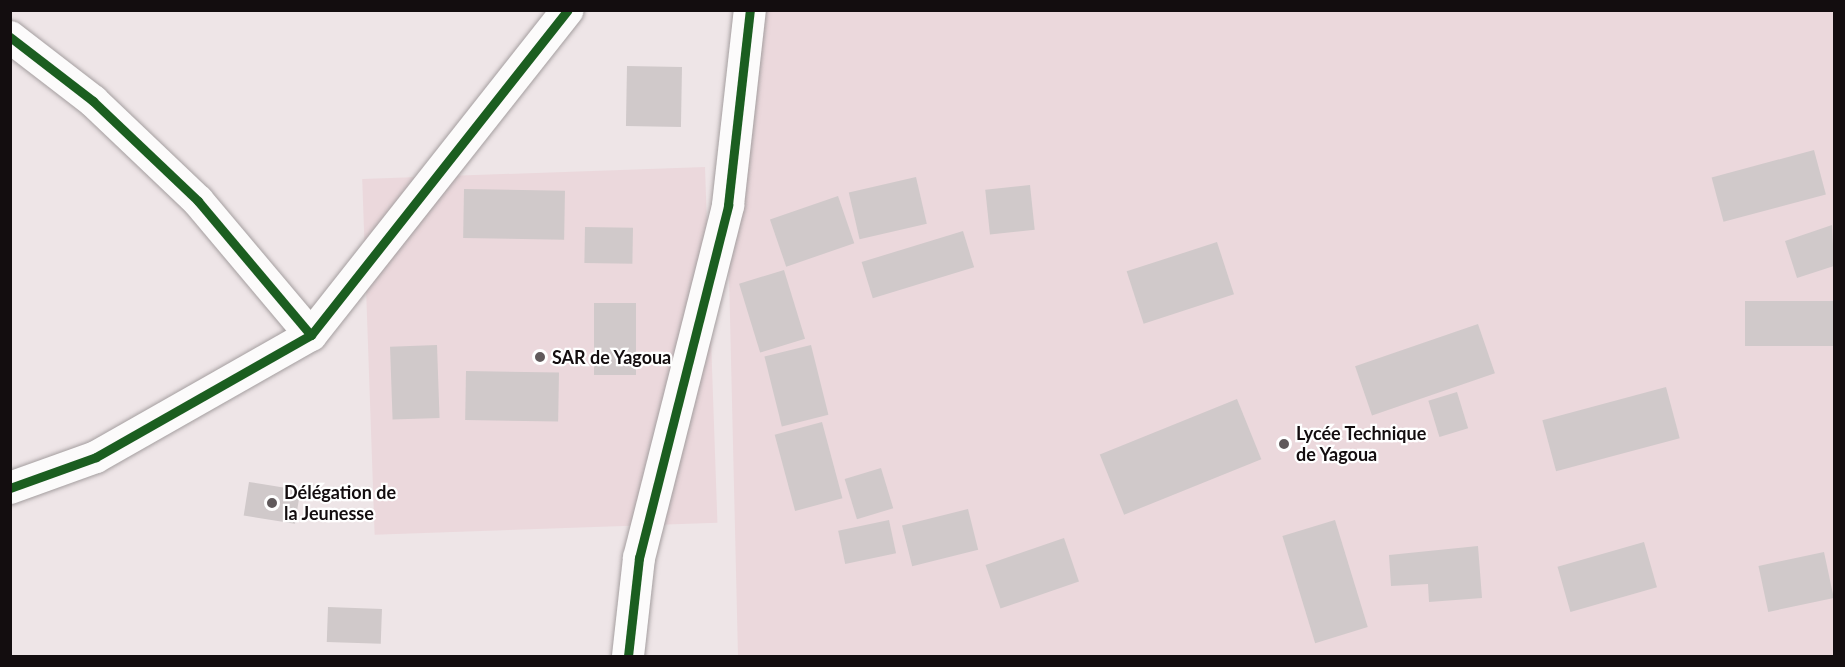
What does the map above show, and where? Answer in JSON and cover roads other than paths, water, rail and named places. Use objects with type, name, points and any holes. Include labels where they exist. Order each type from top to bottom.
[{"type":"street","points":[[10,489],[96,457],[311,335],[568,10]]},
{"type":"street","points":[[628,657],[639,558],[728,205],[750,10]]},
{"type":"street","points":[[10,37],[93,101],[198,201],[311,335]]},
{"type":"place","name":"SAR de Yagoua","points":[[540,357]]},
{"type":"place","name":"Lycée Technique de Yagoua","points":[[1284,444]]},
{"type":"place","name":"Délégation de la Jeunesse","points":[[272,503]]}]
